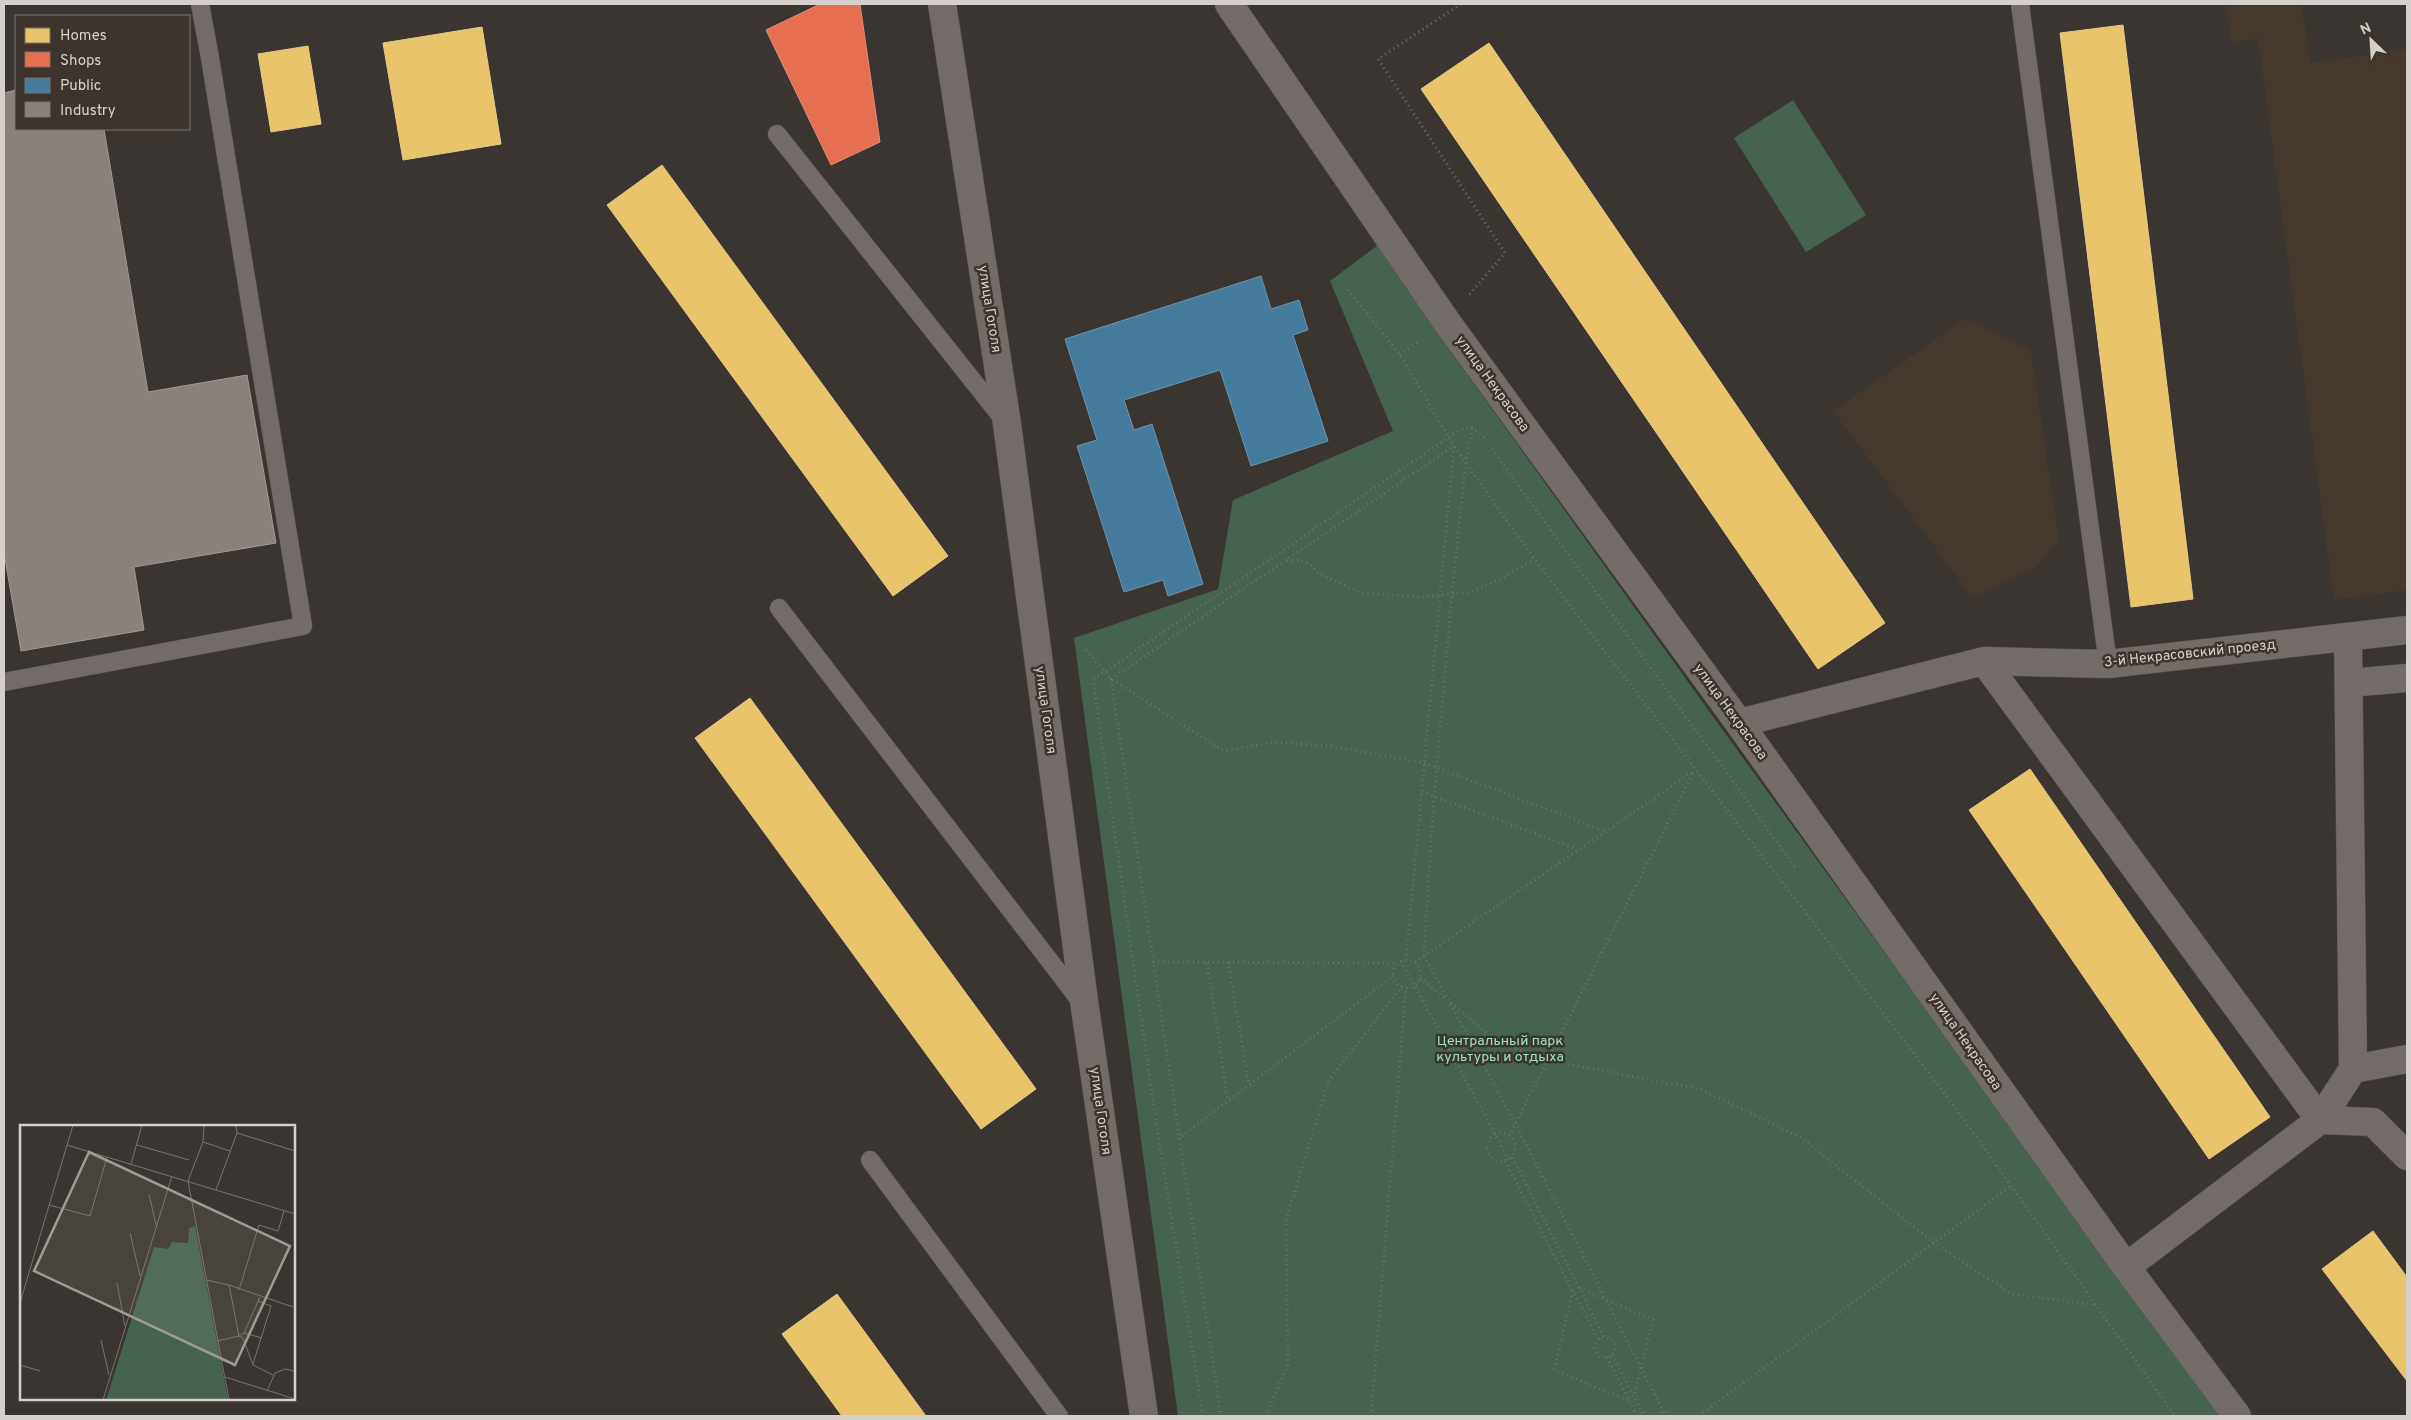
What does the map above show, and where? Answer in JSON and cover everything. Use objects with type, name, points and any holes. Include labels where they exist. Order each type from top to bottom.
[{"type":"street","name":"улица Гоголя","points":[[942,4],[1007,424],[1085,1008],[1144,1416]]},
{"type":"street","name":"улица Некрасова","points":[[1229,4],[1446,321],[1739,723],[2126,1267],[2237,1416]]},
{"type":"street","name":"3-й Некрасовский проезд","points":[[1739,723],[1984,661],[2108,664],[2407,630]]},
{"type":"street","points":[[2126,1267],[2320,1120],[2352,1068],[2348,637]]},
{"type":"street","points":[[1984,661],[2320,1120]]},
{"type":"street","points":[[2349,683],[2407,678]]},
{"type":"street","points":[[2352,1068],[2407,1059]]},
{"type":"street","points":[[2320,1120],[2373,1122],[2407,1156]]},
{"type":"lane","points":[[4,682],[303,626],[200,4]]},
{"type":"lane","points":[[2020,4],[2108,664]]},
{"type":"lane","points":[[777,134],[1007,424]]},
{"type":"lane","points":[[779,608],[1085,1008]]},
{"type":"lane","points":[[870,1160],[1059,1416]]},
{"type":"path","points":[[1446,321],[1505,253],[1378,59],[1461,4]]},
{"type":"path","points":[[1348,290],[1400,355],[1454,446],[1534,559],[1694,770],[1955,1107],[2176,1416]]},
{"type":"path","points":[[1472,428],[1466,461],[1452,594],[1438,769],[1434,796],[1424,955],[1515,1123],[1605,1299],[1642,1366],[1666,1416]]},
{"type":"path","points":[[1203,1416],[1153,1102],[1093,680],[1449,436],[1459,430],[1472,428],[1484,436],[1798,870]]},
{"type":"path","points":[[1111,679],[1454,446]]},
{"type":"path","points":[[1406,960],[1454,446]]},
{"type":"path","points":[[1286,561],[1300,560],[1310,564],[1319,574],[1361,592],[1418,597],[1440,596],[1478,589],[1500,579],[1534,559]]},
{"type":"path","points":[[1086,650],[1111,679],[1224,751],[1274,742],[1330,746],[1424,764],[1604,831]]},
{"type":"path","points":[[1111,679],[1178,1139],[1221,1416]]},
{"type":"path","points":[[1415,962],[1694,770]]},
{"type":"path","points":[[1509,1136],[1694,770]]},
{"type":"path","points":[[1422,792],[1578,849]]},
{"type":"path","points":[[1152,962],[1399,962],[1406,960],[1415,962],[1420,969],[1420,978],[1414,986],[1404,987],[1329,1080],[1286,1220],[1288,1364],[1266,1416]]},
{"type":"path","points":[[1228,962],[1249,1085]]},
{"type":"path","points":[[1178,1139],[1394,976],[1399,962]]},
{"type":"path","points":[[1399,962],[1496,1135],[1598,1339],[1594,1345],[1595,1352],[1600,1357],[1612,1355]]},
{"type":"path","points":[[1207,963],[1228,1102]]},
{"type":"path","points":[[1371,1416],[1404,987],[1394,976]]},
{"type":"path","points":[[1420,978],[1502,1045],[1572,1065],[1700,1089],[1800,1137],[1934,1243],[2012,1294],[2096,1305]]},
{"type":"path","points":[[1500,1133],[1509,1136],[1515,1148],[1508,1159],[1500,1161],[1492,1158],[1488,1145],[1500,1133]]},
{"type":"path","points":[[1508,1159],[1604,1337],[1611,1339],[1615,1344],[1612,1355],[1644,1416]]},
{"type":"path","points":[[1699,1416],[2011,1186]]},
{"type":"path","points":[[1579,1288],[1653,1320],[1634,1396]]},
{"type":"path","points":[[1573,1291],[1554,1370],[1628,1400]]},
{"type":"path","points":[[1607,1357],[1637,1416]]},
{"type":"shaded area","points":[[2226,4],[2302,4],[2310,63],[2407,49],[2407,590],[2334,600],[2258,39],[2231,42]]},
{"type":"shaded area","points":[[1966,318],[2031,351],[2059,541],[2035,568],[1972,597],[1833,411]]},
{"type":"green space","points":[[1793,100],[1866,215],[1806,252],[1734,138]]},
{"type":"green space","name":"Центральный парк культуры и отдыха","points":[[1378,245],[1435,330],[1709,711],[2221,1416],[1178,1416],[1074,638],[1218,589],[1233,500],[1393,431],[1330,281]]},
{"type":"building: Homes","points":[[2123,25],[2193,599],[2131,607],[2060,33]]},
{"type":"building: Homes","points":[[482,27],[501,144],[403,160],[383,43]]},
{"type":"building: Homes","points":[[1489,43],[1885,623],[1818,669],[1421,89]]},
{"type":"building: Homes","points":[[308,46],[321,124],[271,132],[258,54]]},
{"type":"building: Homes","points":[[662,165],[948,556],[893,596],[607,205]]},
{"type":"building: Homes","points":[[750,698],[1036,1089],[981,1129],[695,738]]},
{"type":"building: Homes","points":[[2030,769],[2270,1117],[2209,1159],[1969,810]]},
{"type":"building: Homes","points":[[2373,1231],[2407,1277],[2407,1381],[2322,1269]]},
{"type":"building: Homes","points":[[837,1294],[926,1416],[842,1416],[782,1334]]},
{"type":"building: Shops","points":[[820,4],[860,4],[880,142],[831,165],[766,30]]},
{"type":"building: Public","points":[[1261,276],[1271,309],[1299,300],[1308,330],[1293,335],[1328,441],[1251,466],[1220,370],[1124,400],[1134,430],[1152,424],[1203,584],[1168,596],[1163,580],[1124,592],[1077,446],[1097,440],[1065,339]]},
{"type":"building: Industry","points":[[15,90],[15,130],[104,130],[148,392],[247,375],[276,543],[134,567],[144,630],[21,651],[4,553],[4,93]]}]
